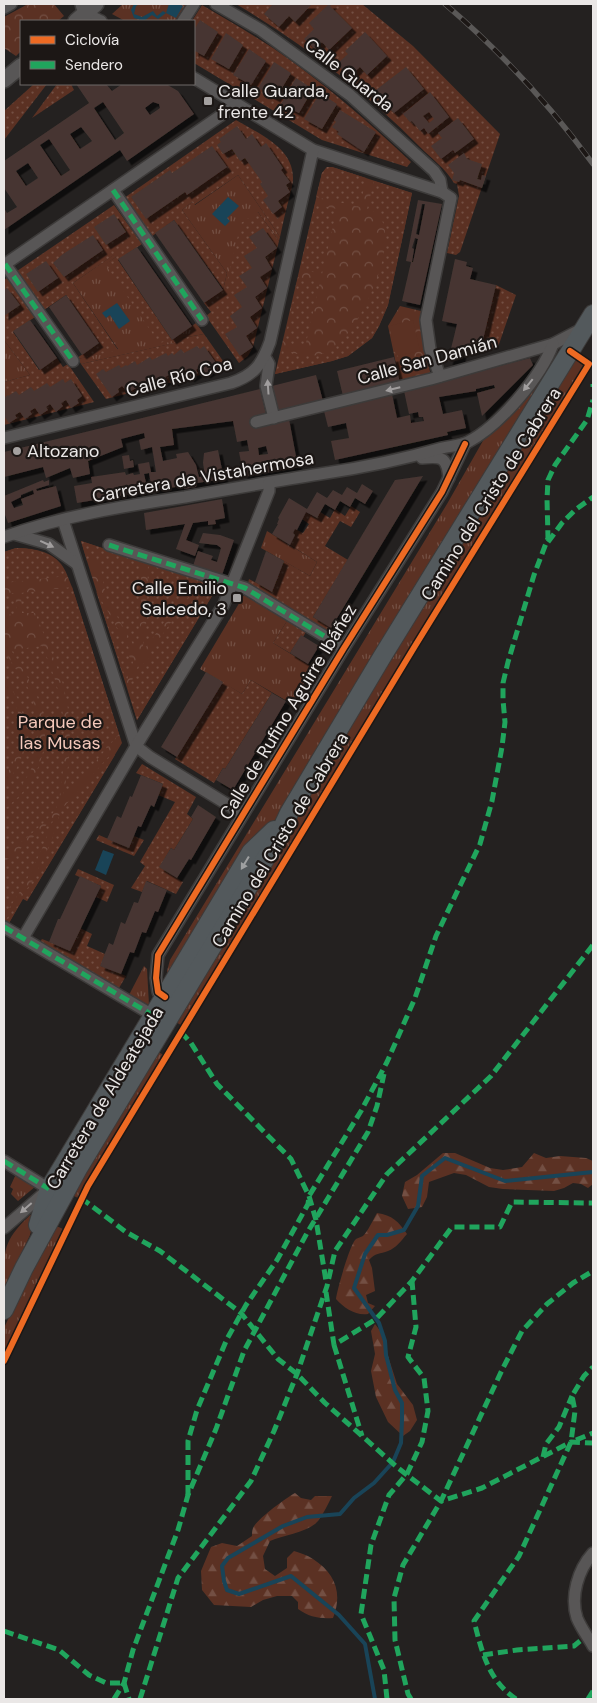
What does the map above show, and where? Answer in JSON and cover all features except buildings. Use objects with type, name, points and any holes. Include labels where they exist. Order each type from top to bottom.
[{"type":"main road","points":[[4,80],[20,67]]},
{"type":"main road","name":"Carretera de Aldeatejada","points":[[4,1310],[24,1268],[79,1167],[216,937],[276,841],[289,813],[382,657],[589,320]]},
{"type":"main road","name":"Carretera de Aldeatejada","points":[[24,1268],[49,1189],[252,852],[289,813]]},
{"type":"main road","points":[[165,997],[175,994],[199,955],[216,937]]},
{"type":"street","points":[[4,8],[11,4]]},
{"type":"street","points":[[185,20],[194,4]]},
{"type":"street","name":"Calle Guarda","points":[[216,4],[261,30],[350,95],[434,172],[440,180],[446,195]]},
{"type":"street","points":[[85,10],[100,20]]},
{"type":"street","points":[[195,79],[313,150],[446,195],[426,320],[430,349],[440,376]]},
{"type":"street","points":[[73,361],[4,264],[236,105]]},
{"type":"street","name":"Calle Río Coa","points":[[4,438],[231,383],[241,380],[259,366],[265,357],[276,317],[313,150]]},
{"type":"street","points":[[113,190],[202,320]]},
{"type":"street","name":"Calle San Damián","points":[[256,422],[440,376],[553,344],[570,337],[589,320]]},
{"type":"street","name":"Carretera de Vistahermosa","points":[[400,460],[446,447],[465,444],[483,432],[502,416],[540,371],[553,344]]},
{"type":"street","points":[[265,357],[269,364],[266,386],[274,418]]},
{"type":"street","name":"Calle de Rufino Aguirre Ibáñez","points":[[165,997],[158,992],[156,972],[158,955],[449,478],[465,444]]},
{"type":"street","name":"Carretera de Vistahermosa","points":[[8,535],[111,508],[400,460],[436,457],[443,460],[448,466],[449,478]]},
{"type":"street","points":[[23,938],[136,746],[224,604],[269,491],[269,483]]},
{"type":"street","points":[[63,520],[136,746],[150,757],[243,814]]},
{"type":"street","name":"Carretera de Vistahermosa","points":[[8,535],[49,544],[77,564]]},
{"type":"street","points":[[109,545],[245,588],[344,648]]},
{"type":"street","points":[[4,927],[154,1016]]},
{"type":"street","points":[[4,1161],[49,1189],[4,1228]]},
{"type":"street","points":[[593,1553],[581,1569],[574,1601],[578,1619],[590,1635],[593,1646]]},
{"type":"green space","points":[[28,4],[54,4],[64,16],[59,20],[20,20],[20,52],[16,56],[4,48],[4,17]]},
{"type":"green space","points":[[123,4],[186,4],[176,20],[123,20],[112,14]]},
{"type":"green space","points":[[236,4],[362,4],[413,46],[500,134],[460,252],[456,255],[447,253],[459,196],[457,184],[454,183],[443,168],[355,88],[285,35]]},
{"type":"green space","points":[[202,5],[247,31],[310,74],[362,117],[411,162],[407,167],[322,140],[195,64],[195,20],[193,20]]},
{"type":"green space","points":[[33,85],[46,85],[4,140],[4,111]]},
{"type":"green space","points":[[56,85],[72,85],[74,90],[32,118]]},
{"type":"green space","points":[[236,120],[274,143],[281,150],[292,168],[293,179],[280,237],[238,175],[194,205],[192,202],[182,210],[227,273],[223,290],[225,290],[241,223],[258,212],[279,241],[253,347],[248,356],[239,363],[206,316],[211,312],[204,303],[223,289],[174,220],[151,237],[124,198]]},
{"type":"green space","points":[[327,167],[412,193],[388,305],[372,338],[348,356],[275,374],[322,173]]},
{"type":"green space","points":[[327,167],[366,178],[360,207],[316,197],[322,173]]},
{"type":"green space","points":[[238,175],[280,237],[279,241],[258,212],[225,290],[223,290],[227,273],[182,210],[192,202],[195,205]]},
{"type":"green space","points":[[374,181],[412,193],[388,305],[379,326],[372,338],[348,356],[275,374],[282,350],[306,355],[325,353],[339,343],[347,334],[366,305],[378,275],[385,241],[384,226],[378,215],[367,209]]},
{"type":"green space","points":[[315,204],[337,209],[322,274],[300,269]]},
{"type":"green space","points":[[114,205],[142,244],[118,260],[172,340],[159,343],[105,264],[116,257],[114,255],[73,283],[118,350],[78,359],[99,343],[66,295],[44,310],[17,271]]},
{"type":"green space","points":[[115,254],[116,257],[106,264],[172,340],[196,323],[204,334],[182,338],[184,341],[81,364],[78,359],[118,349],[73,283]]},
{"type":"green space","points":[[298,277],[320,282],[305,347],[284,342]]},
{"type":"green space","points":[[7,278],[35,317],[13,332],[39,370],[57,358],[63,367],[68,364],[94,402],[4,425],[4,382],[30,375],[4,340],[4,280]]},
{"type":"green space","points":[[496,285],[516,295],[498,347],[487,350],[487,348],[480,349]]},
{"type":"green space","points":[[400,306],[421,311],[420,327],[431,376],[400,383],[388,326]]},
{"type":"green space","points":[[413,320],[420,351],[396,356],[389,326]]},
{"type":"green space","points":[[204,334],[228,368],[106,399],[81,364],[183,341],[182,338]]},
{"type":"green space","points":[[4,340],[30,375],[4,382]]},
{"type":"green space","points":[[579,360],[585,364],[181,1025],[172,1020],[465,537],[574,361]]},
{"type":"green space","points":[[542,378],[544,379],[274,822],[168,976],[167,971],[170,960],[447,504],[484,439]]},
{"type":"green space","points":[[351,506],[360,512],[351,527],[340,521],[325,546],[348,560],[313,617],[336,631],[333,636],[248,583],[249,579],[272,591],[284,561],[310,576],[317,562],[290,545],[295,535],[293,533],[295,529],[303,533],[309,524],[302,519],[306,512],[316,518],[320,512],[330,518],[335,509],[345,516]]},
{"type":"green space","points":[[267,531],[317,562],[310,576],[261,548]]},
{"type":"green space","points":[[81,541],[218,586],[137,720],[87,561]]},
{"type":"green space","points":[[81,541],[141,561],[141,615],[138,645],[134,646],[106,597],[99,559],[87,561]]},
{"type":"green space","name":"Parque de las Musas","points":[[16,548],[47,553],[57,560],[64,569],[72,587],[122,743],[27,901],[23,899],[9,923],[4,921],[4,552]]},
{"type":"green space","points":[[16,548],[40,551],[46,554],[58,562],[67,576],[4,583],[4,552]]},
{"type":"green space","points":[[148,564],[192,578],[190,587],[146,647],[143,646],[147,617]]},
{"type":"green space","points":[[199,580],[218,586],[137,720],[128,690],[138,666],[149,659],[151,651]]},
{"type":"green space","points":[[72,587],[119,734],[62,801],[70,740],[65,693],[58,670],[35,613],[22,613],[21,593]]},
{"type":"green space","points":[[96,591],[130,650],[129,656],[133,662],[126,683]]},
{"type":"green space","points":[[15,593],[17,614],[5,615],[4,637],[4,594]]},
{"type":"green space","points":[[244,595],[287,621],[273,643],[314,668],[292,704],[251,680],[242,694],[200,669]]},
{"type":"green space","points":[[287,621],[306,632],[303,637],[301,636],[290,653],[273,643]]},
{"type":"green space","points":[[4,637],[8,655],[27,686],[34,702],[39,734],[33,764],[26,778],[4,803],[4,785],[15,771],[21,759],[24,746],[26,725],[18,699],[4,678]]},
{"type":"green space","points":[[42,646],[55,680],[63,713],[65,747],[60,797],[55,810],[46,821],[4,855],[4,809],[22,793],[33,778],[42,755],[45,739],[44,723],[36,693],[11,650]]},
{"type":"green space","points":[[251,680],[272,693],[225,769],[223,768],[214,783],[175,759],[223,682],[242,694]]},
{"type":"green space","points":[[4,686],[17,709],[21,732],[17,755],[4,778]]},
{"type":"green space","points":[[111,754],[115,755],[27,901],[23,898],[9,923],[5,921],[33,880],[51,842],[61,810]]},
{"type":"green space","points":[[142,764],[196,797],[187,814],[193,819],[174,850],[171,848],[160,867],[183,882],[176,894],[147,881],[142,892],[131,888],[145,866],[140,862],[175,802],[158,795],[163,784],[136,773]]},
{"type":"green space","points":[[54,818],[33,868],[4,915],[4,862]]},
{"type":"green space","points":[[99,835],[129,848],[134,836],[144,840],[134,856],[96,840]]},
{"type":"green space","points":[[78,869],[114,885],[107,902],[96,897],[101,886],[75,875]]},
{"type":"green space","points":[[80,928],[92,934],[87,946],[105,954],[101,966],[126,976],[119,988],[40,942],[42,939],[70,950]]},
{"type":"green space","points":[[144,966],[147,969],[149,1005],[129,995]]},
{"type":"green space","points":[[154,1050],[164,1055],[78,1198],[68,1193]]},
{"type":"green space","points":[[443,1153],[455,1153],[490,1168],[503,1170],[522,1167],[534,1153],[546,1158],[560,1156],[586,1158],[593,1161],[593,1184],[588,1188],[581,1184],[573,1183],[554,1191],[503,1189],[489,1187],[466,1175],[454,1173],[429,1182],[427,1197],[422,1207],[408,1209],[402,1196],[405,1182],[417,1175]]},
{"type":"green space","points":[[16,1174],[36,1186],[18,1201],[11,1194],[13,1189],[10,1187]]},
{"type":"green space","points":[[377,1213],[387,1215],[395,1220],[407,1234],[394,1248],[369,1260],[375,1291],[366,1295],[368,1303],[375,1306],[368,1314],[359,1314],[346,1308],[336,1299],[350,1249],[356,1239],[365,1234]]},
{"type":"green space","points":[[30,1215],[35,1216],[30,1235],[4,1290],[6,1249],[14,1233]]},
{"type":"green space","points":[[52,1224],[63,1229],[4,1353],[4,1328]]},
{"type":"green space","points":[[375,1324],[385,1337],[388,1356],[397,1384],[413,1405],[417,1420],[410,1431],[403,1436],[388,1422],[376,1397],[371,1371],[375,1354],[371,1331]]},
{"type":"green space","points":[[295,1493],[301,1498],[311,1500],[315,1496],[332,1496],[322,1515],[314,1525],[303,1531],[270,1541],[263,1556],[265,1569],[275,1576],[287,1568],[287,1558],[294,1551],[313,1559],[327,1571],[335,1584],[337,1600],[333,1618],[315,1617],[302,1612],[298,1609],[298,1602],[292,1596],[277,1596],[263,1600],[251,1607],[214,1605],[202,1590],[201,1571],[211,1547],[222,1543],[237,1546],[252,1536],[253,1528],[260,1519]]},
{"type":"water","points":[[134,4],[139,4],[136,6],[134,14],[142,17],[153,11],[157,16],[163,11],[166,13],[158,19],[152,15],[145,20],[141,20],[134,18],[131,10]]},
{"type":"water","points":[[169,4],[183,6],[176,18],[166,13]]},
{"type":"water","points":[[228,197],[239,206],[227,218],[230,221],[225,226],[212,214]]},
{"type":"water","points":[[117,303],[130,321],[119,329],[110,315],[106,318],[102,313]]},
{"type":"water","points":[[103,850],[114,854],[106,875],[95,870]]},
{"type":"waterway","points":[[375,1699],[365,1644],[339,1615],[291,1576],[239,1594],[227,1590],[222,1566],[228,1558],[283,1526],[307,1517],[340,1514],[354,1498],[374,1483],[393,1462],[401,1443],[402,1403],[395,1390],[386,1355],[385,1341],[379,1323],[354,1288],[365,1254],[378,1235],[387,1235],[404,1230],[418,1206],[422,1176],[445,1158],[505,1181],[593,1172]]},
{"type":"railway","points":[[445,4],[524,80],[577,142],[593,164]]},
{"type":"marked path","points":[[113,190],[202,320]]},
{"type":"marked path","points":[[5,264],[73,361]]},
{"type":"marked path","points":[[188,1495],[188,1441],[197,1410],[227,1339],[246,1305],[277,1260],[308,1204],[309,1196],[361,1111],[387,1062],[415,998],[436,936],[480,844],[492,801],[502,747],[505,722],[503,683],[534,575],[548,538],[548,480],[555,465],[587,420],[593,400]]},
{"type":"marked path","points":[[548,542],[562,523],[575,510],[593,497]]},
{"type":"marked path","points":[[109,545],[245,588],[344,648]]},
{"type":"marked path","points":[[4,927],[154,1016]]},
{"type":"marked path","points":[[140,1699],[178,1578],[251,1481],[274,1431],[297,1374],[327,1286],[335,1251],[387,1174],[491,1076],[593,945]]},
{"type":"marked path","points":[[181,1032],[191,1043],[217,1084],[291,1159],[309,1196],[316,1220],[326,1281]]},
{"type":"marked path","points":[[114,1699],[124,1683],[133,1650],[178,1530],[188,1495],[216,1429],[244,1351],[307,1233],[368,1132],[377,1106],[384,1074]]},
{"type":"marked path","points":[[4,1161],[49,1189]]},
{"type":"marked path","points":[[81,1198],[126,1232],[160,1251],[241,1313],[278,1359],[297,1374],[325,1403],[398,1468],[441,1501],[482,1488],[571,1442],[593,1443]]},
{"type":"marked path","points":[[326,1292],[334,1345],[376,1319],[412,1281],[452,1227],[500,1227],[512,1202],[593,1203]]},
{"type":"marked path","points":[[411,1699],[408,1694],[395,1640],[394,1598],[403,1565],[441,1501],[522,1331],[547,1304],[573,1283],[593,1271]]},
{"type":"marked path","points":[[387,1699],[384,1670],[361,1614],[371,1545],[389,1495],[407,1474],[422,1442],[428,1411],[424,1378],[408,1357],[416,1327],[412,1281]]},
{"type":"marked path","points":[[334,1345],[362,1436]]},
{"type":"marked path","points":[[516,1699],[506,1691],[493,1674],[483,1654],[474,1621],[519,1556],[571,1442],[575,1411],[572,1396],[584,1376],[593,1367]]},
{"type":"marked path","points":[[543,1457],[546,1444],[559,1427],[572,1396]]},
{"type":"marked path","points":[[576,1440],[593,1433]]},
{"type":"marked path","points":[[4,1631],[59,1650],[89,1675],[106,1683],[124,1683]]},
{"type":"marked path","points":[[483,1655],[517,1650],[574,1646],[580,1641]]},
{"type":"marked path","points":[[124,1683],[129,1699]]},
{"type":"marked path","points":[[588,1699],[593,1691]]},
{"type":"cycle path","name":"Camino del Cristo de Cabrera","points":[[4,1361],[88,1186],[415,646],[589,364],[570,351]]},
{"type":"cycle path","points":[[165,997],[158,992],[156,978],[158,955],[344,648],[442,492],[465,444]]},
{"type":"place","name":"Calle Guarda, frente 42","points":[[208,101]]},
{"type":"place","name":"Altozano","points":[[17,451]]},
{"type":"place","name":"Calle Emilio Salcedo, 3","points":[[237,598]]}]
